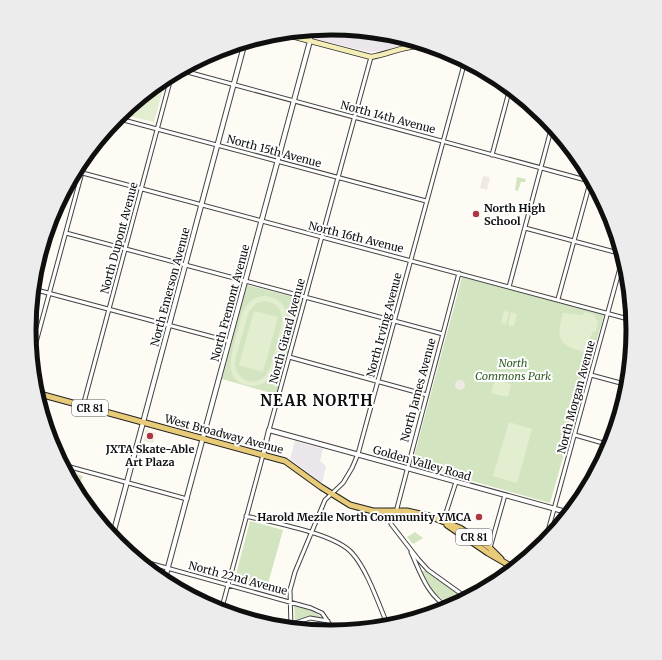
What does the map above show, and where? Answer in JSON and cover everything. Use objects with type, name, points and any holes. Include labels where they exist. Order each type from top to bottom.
[{"type":"main road","points":[[297,38],[371,57],[411,46]]},
{"type":"main road","name":"West Broadway Avenue","points":[[44,395],[263,455],[293,466],[332,494],[358,508],[373,511],[418,513],[460,528],[490,548],[501,560]]},
{"type":"main road","name":"West Broadway Avenue","points":[[443,522],[488,553],[509,565]]},
{"type":"street","name":"North Fremont Avenue","points":[[166,574],[311,36]]},
{"type":"street","name":"North Emerson Avenue","points":[[114,530],[243,49]]},
{"type":"street","name":"North Girard Avenue","points":[[223,605],[371,57]]},
{"type":"street","name":"North Irving Avenue","points":[[291,622],[290,602],[292,580],[325,500],[348,475],[358,454],[463,66]]},
{"type":"street","name":"North 14th Avenue","points":[[189,72],[584,179]]},
{"type":"street","name":"North Dupont Avenue","points":[[82,406],[169,84]]},
{"type":"street","points":[[492,155],[508,94]]},
{"type":"street","name":"North 15th Avenue","points":[[123,120],[426,202]]},
{"type":"street","points":[[509,286],[550,132]]},
{"type":"street","points":[[37,340],[82,173]]},
{"type":"street","name":"North 16th Avenue","points":[[82,173],[625,318]]},
{"type":"street","points":[[558,300],[589,188]]},
{"type":"street","points":[[525,228],[616,254]]},
{"type":"street","points":[[66,233],[443,334]]},
{"type":"street","name":"North Morgan Avenue","points":[[550,529],[619,268]]},
{"type":"street","name":"North James Avenue","points":[[396,512],[459,273]]},
{"type":"street","points":[[39,291],[228,341]]},
{"type":"street","points":[[289,357],[427,395]]},
{"type":"street","points":[[591,375],[621,383]]},
{"type":"street","name":"Golden Valley Road","points":[[269,430],[564,511]]},
{"type":"street","points":[[574,435],[604,443]]},
{"type":"street","points":[[70,467],[187,499]]},
{"type":"street","points":[[443,522],[456,482]]},
{"type":"street","points":[[490,548],[505,495]]},
{"type":"street","points":[[390,512],[391,524],[428,570],[462,594]]},
{"type":"street","points":[[246,516],[336,541],[352,553],[365,575],[385,620]]},
{"type":"street","points":[[408,547],[427,588],[442,604]]},
{"type":"street","name":"North 22nd Avenue","points":[[150,563],[316,610],[322,613],[331,625]]},
{"type":"street","points":[[299,623],[310,618],[328,621]]},
{"type":"shaded area","points":[[315,36],[350,36],[403,44],[383,51],[369,52],[315,39]]},
{"type":"shaded area","points":[[483,176],[490,177],[487,190],[480,188]]},
{"type":"shaded area","points":[[458,380],[462,380],[464,381],[464,389],[458,390],[455,387],[455,383]]},
{"type":"shaded area","points":[[295,441],[323,449],[320,461],[326,466],[322,483],[290,459]]},
{"type":"green space","points":[[163,88],[154,122],[128,116]]},
{"type":"green space","points":[[517,177],[526,179],[525,182],[521,182],[518,191],[515,190]]},
{"type":"green space","name":"North Commons Park","points":[[462,277],[604,315],[550,503],[412,464]]},
{"type":"green space","points":[[247,285],[301,299],[303,302],[278,395],[222,379]]},
{"type":"green space","points":[[264,296],[273,298],[283,305],[287,314],[287,319],[271,381],[268,380],[258,385],[250,386],[239,382],[234,377],[231,371],[232,356],[242,312],[251,301]],"holes":[[[264,301],[272,303],[278,308],[281,314],[282,323],[270,368],[262,378],[252,382],[241,377],[235,367],[235,360],[249,311],[257,303]]]},
{"type":"green space","points":[[254,311],[278,317],[263,372],[239,365]]},
{"type":"green space","points":[[504,311],[509,312],[506,324],[501,323]]},
{"type":"green space","points":[[584,312],[593,314],[598,322],[595,332],[593,331],[584,352],[564,343],[561,339],[560,329],[563,313],[583,315]]},
{"type":"green space","points":[[511,313],[517,314],[514,326],[508,325]]},
{"type":"green space","points":[[495,380],[511,384],[508,397],[491,393]]},
{"type":"green space","points":[[509,422],[532,429],[517,483],[493,476]]},
{"type":"green space","name":"JXTA Skate-Able Art Plaza","points":[[146,430],[156,433],[153,443],[144,441]]},
{"type":"green space","points":[[74,473],[83,476],[81,481],[78,480]]},
{"type":"green space","points":[[250,521],[283,530],[266,591],[234,582]]},
{"type":"green space","points":[[415,532],[423,538],[413,544],[407,537]]},
{"type":"green space","points":[[422,571],[425,571],[460,595],[446,602],[433,592]]},
{"type":"green space","points":[[294,605],[312,610],[321,617],[308,617],[295,620]]},
{"type":"place","name":"North High School","points":[[476,214]]},
{"type":"place","name":"JXTA Skate-Able Art Plaza","points":[[150,436]]},
{"type":"place","name":"Harold Mezile North Community YMCA","points":[[479,517]]},
{"type":"district","name":"NEAR NORTH","points":[[317,401]]}]
